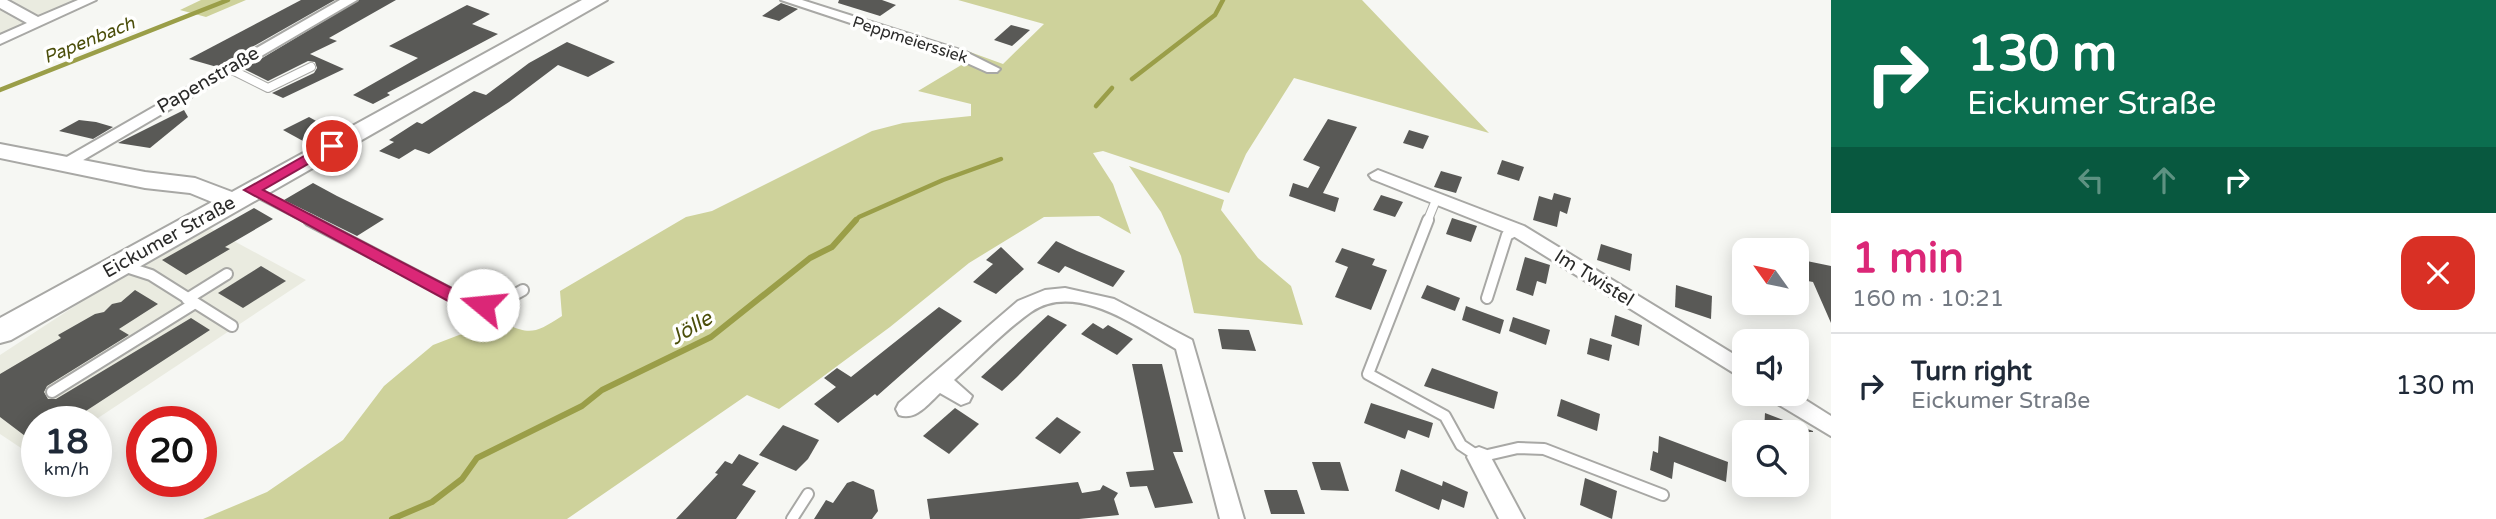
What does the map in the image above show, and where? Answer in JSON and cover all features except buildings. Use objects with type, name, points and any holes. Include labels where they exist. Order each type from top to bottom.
[{"type":"main road","name":"Eickumer Straße","points":[[0,332],[597,0]]},
{"type":"main road","points":[[0,150],[145,180],[195,186],[242,196]]},
{"type":"main road","points":[[145,180],[203,218]]},
{"type":"street","points":[[0,40],[89,0]]},
{"type":"street","name":"Papenstraße","points":[[67,162],[350,0]]},
{"type":"street","name":"Peppmeierssiek","points":[[788,0],[961,55],[992,69]]},
{"type":"street","points":[[0,2],[38,23]]},
{"type":"street","name":"Im Twistel","points":[[1378,175],[1410,192],[1490,217],[1517,230],[1732,364]]},
{"type":"street","points":[[907,409],[1035,299],[1084,295],[1150,325],[1185,345],[1232,519]]},
{"type":"street","points":[[939,381],[961,396]]},
{"type":"street","points":[[1798,406],[1831,426]]},
{"type":"street","points":[[1479,457],[1512,519]]},
{"type":"lane","points":[[228,68],[268,88],[311,67]]},
{"type":"lane","points":[[242,196],[470,304],[501,302],[523,290]]},
{"type":"lane","points":[[1436,200],[1368,374],[1445,416],[1461,445],[1479,457],[1518,448],[1544,449],[1663,495]]},
{"type":"lane","points":[[1487,298],[1507,235],[1517,230]]},
{"type":"lane","points":[[120,265],[151,275],[232,326]]},
{"type":"lane","points":[[52,392],[191,301],[227,274]]},
{"type":"lane","points":[[792,519],[808,494]]},
{"type":"shaded area","points":[[0,0],[81,0],[0,36]]},
{"type":"shaded area","points":[[210,228],[306,280],[112,409],[112,406],[21,406],[21,448],[0,434],[0,355],[84,300]]},
{"type":"green space","points":[[201,0],[246,0],[206,17],[180,10]]},
{"type":"green space","points":[[958,0],[1362,0],[1489,133],[1294,78],[1246,154],[1229,193],[1103,151],[1093,153],[1113,184],[1131,234],[1099,216],[1044,217],[969,263],[890,327],[779,409],[747,395],[567,519],[203,519],[267,492],[343,440],[384,386],[433,345],[498,320],[524,330],[537,330],[562,316],[560,291],[686,217],[712,211],[872,131],[903,123],[971,116],[971,104],[918,91],[963,64],[970,52],[1003,64],[1044,24]]},
{"type":"green space","points":[[1129,166],[1224,200],[1221,210],[1258,258],[1291,286],[1303,325],[1194,313],[1181,256],[1161,212]]},
{"type":"waterway","name":"Papenbach","points":[[0,90],[228,0]]},
{"type":"waterway","name":"Jölle","points":[[1132,79],[1215,15],[1223,0]]},
{"type":"waterway","name":"Jölle","points":[[1096,106],[1112,88]]},
{"type":"waterway","name":"Jölle","points":[[856,220],[943,180],[1001,159]]},
{"type":"waterway","name":"Jölle","points":[[392,519],[432,502],[462,479],[477,458],[582,406],[602,390],[711,337],[810,258],[832,247],[856,220]]},
{"type":"route","points":[[332,146],[252,190],[456,298],[470,304],[483,305]]}]
